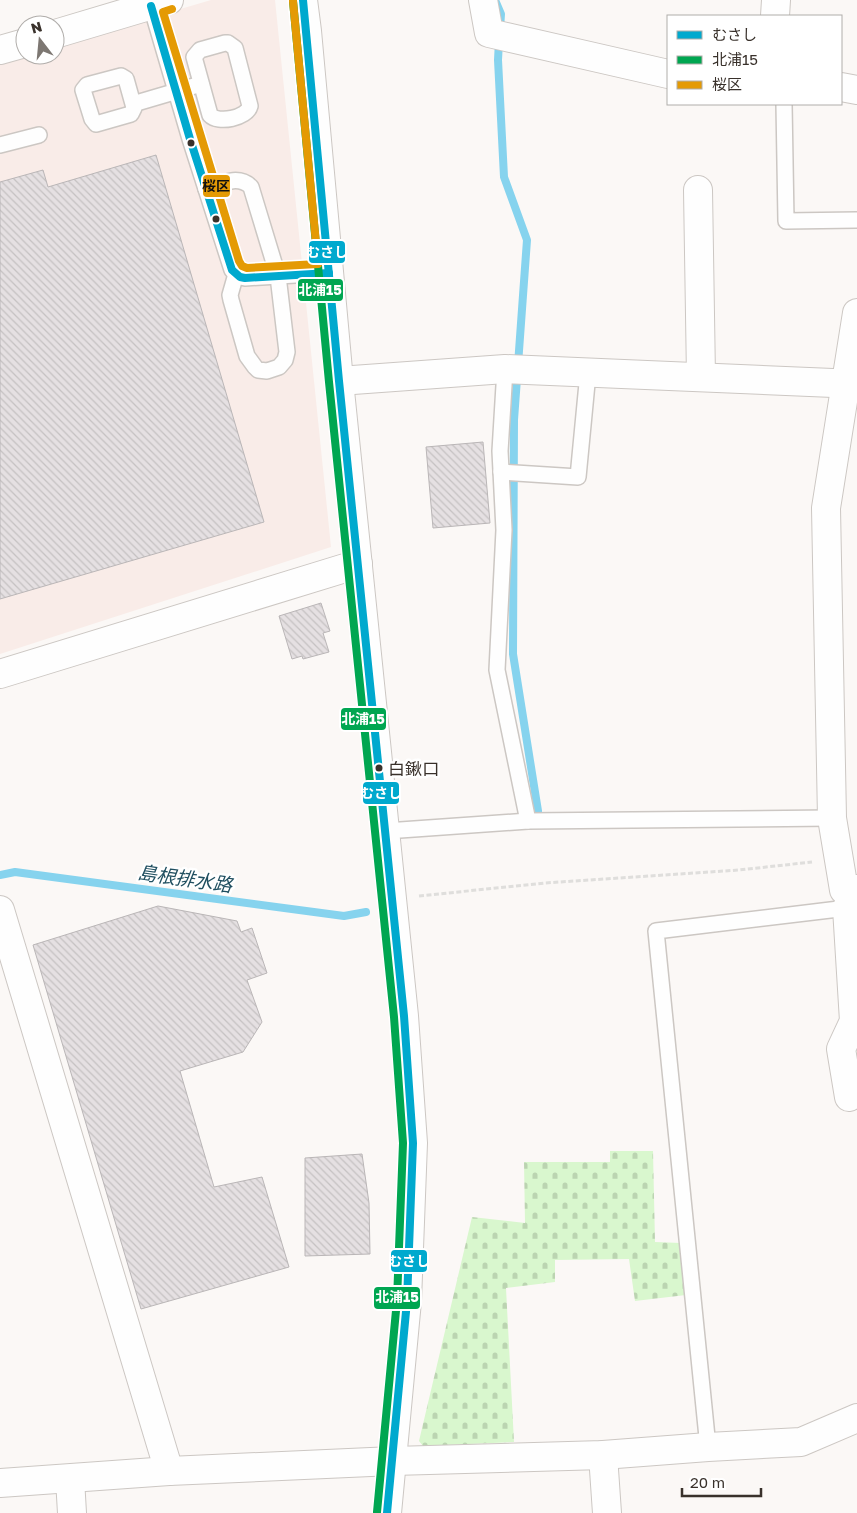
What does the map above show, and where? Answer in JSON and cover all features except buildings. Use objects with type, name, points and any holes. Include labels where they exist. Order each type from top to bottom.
[{"type":"street","points":[[302,0],[307,31],[339,380],[404,1016],[413,1143],[407,1301],[387,1513]]},
{"type":"street","points":[[483,0],[489,32],[667,74]]},
{"type":"street","points":[[776,0],[776,15]]},
{"type":"street","points":[[65,31],[160,3]]},
{"type":"street","points":[[0,50],[15,46]]},
{"type":"street","points":[[842,87],[857,90]]},
{"type":"street","points":[[698,190],[701,377]]},
{"type":"street","points":[[849,1097],[841,1049],[854,1021],[850,896],[839,859],[832,818],[826,508],[851,384],[857,313]]},
{"type":"street","points":[[339,380],[505,369],[851,384]]},
{"type":"street","points":[[0,674],[358,564]]},
{"type":"street","points":[[0,910],[169,1471]]},
{"type":"street","points":[[0,1483],[169,1471],[393,1461],[602,1455],[708,1446],[801,1442],[857,1418]]},
{"type":"street","points":[[602,1455],[607,1513]]},
{"type":"street","points":[[70,1479],[72,1513]]},
{"type":"lane","points":[[160,3],[176,91],[230,266],[236,274],[245,278],[329,273]]},
{"type":"lane","points":[[225,43],[232,45],[235,48],[250,102],[249,110],[245,114],[223,120],[213,119],[210,115],[201,84],[194,61],[196,53],[200,50],[225,43]]},
{"type":"lane","points":[[133,104],[201,84]]},
{"type":"lane","points":[[784,105],[786,221],[857,220]]},
{"type":"lane","points":[[0,145],[39,134]]},
{"type":"lane","points":[[206,189],[234,180],[244,181],[251,187],[278,276],[287,352],[285,360],[279,367],[267,371],[258,370],[247,356],[230,295],[236,274]]},
{"type":"lane","points":[[505,369],[500,451],[504,530],[497,670],[528,821]]},
{"type":"lane","points":[[501,472],[578,477],[588,373]]},
{"type":"lane","points":[[386,831],[528,821],[832,818]]},
{"type":"lane","points":[[708,1446],[656,930],[850,896]]},
{"type":"path","points":[[419,896],[545,883],[739,870],[839,859]]},
{"type":"shaded area","points":[[211,0],[275,0],[331,547],[0,654],[0,62],[15,58],[15,65],[65,65],[65,43]]},
{"type":"green space","points":[[610,1151],[653,1151],[655,1242],[681,1243],[686,1295],[635,1301],[629,1259],[555,1260],[555,1282],[506,1288],[514,1442],[423,1446],[419,1441],[472,1217],[525,1223],[524,1162],[610,1162]]},
{"type":"waterway","points":[[495,0],[501,14],[500,29]]},
{"type":"waterway","points":[[499,41],[498,60],[504,177],[527,240],[514,420],[513,654],[538,811]]},
{"type":"waterway","name":"島根排水路","points":[[0,875],[15,872],[344,916],[366,912]]},
{"type":"transit line","name":"むさし","points":[[303,0],[339,381],[404,1016],[413,1143],[407,1301],[387,1513]]},
{"type":"transit line","name":"北浦15","points":[[293,1],[329,382],[394,1017],[403,1143],[397,1300],[377,1512]]},
{"type":"transit line","name":"桜区","points":[[172,9],[163,12],[239,261],[242,266],[247,268],[318,264],[293,1]]},
{"type":"transit line","name":"むさし","points":[[151,6],[190,139],[232,270],[240,277],[245,278],[329,273]]},
{"type":"place","name":"白鍬口","points":[[379,768]]}]
